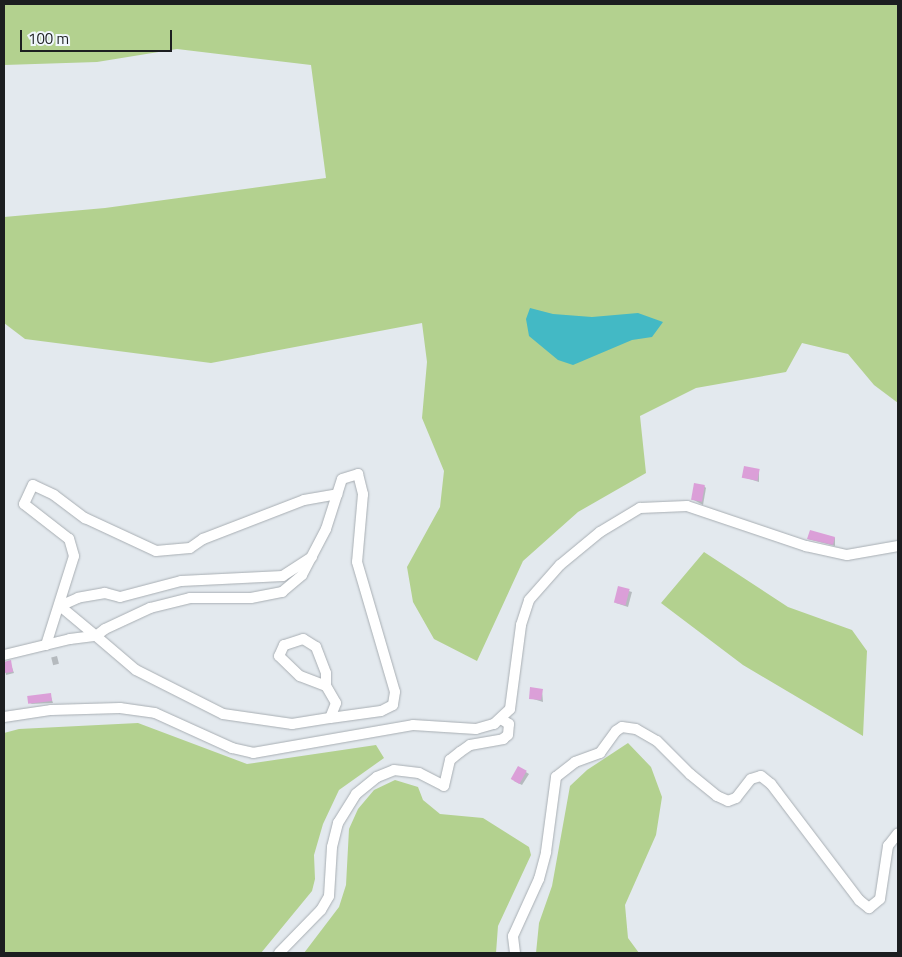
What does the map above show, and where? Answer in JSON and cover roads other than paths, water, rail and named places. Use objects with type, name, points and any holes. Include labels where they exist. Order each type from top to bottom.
[{"type":"street","points":[[4,655],[96,636],[105,629],[150,608],[190,598],[250,598],[282,592],[302,575],[326,529],[342,479],[358,474],[363,494],[357,562],[394,692],[392,706],[381,710],[292,724],[224,714],[136,670],[96,636],[60,606]]},
{"type":"street","points":[[46,645],[60,606],[74,556],[70,539],[24,504],[33,485],[54,495],[85,518],[156,551],[190,548],[203,540],[304,500],[337,494]]},
{"type":"street","points":[[4,717],[52,710],[120,708],[155,713],[232,748],[253,753],[413,725],[476,729],[501,719],[510,709],[521,625],[528,600],[566,560],[600,532],[640,508],[687,506],[806,546],[847,556],[898,546]]},
{"type":"street","points":[[60,606],[78,598],[105,593],[120,597],[181,581],[282,576],[312,556]]},
{"type":"street","points":[[326,686],[300,676],[279,656],[284,645],[304,639],[316,647],[326,673],[326,686],[336,703],[330,718]]},
{"type":"street","points":[[279,953],[320,910],[328,896],[332,847],[338,823],[356,794],[377,777],[394,770],[419,774],[444,786],[450,760],[460,752],[470,745],[503,739],[508,735],[509,724],[501,719]]},
{"type":"street","points":[[515,953],[513,936],[538,879],[546,852],[556,777],[575,762],[600,753],[616,731],[622,728],[636,729],[657,741],[690,774],[717,796],[728,801],[736,798],[751,779],[761,776],[771,784],[859,900],[869,908],[880,899],[888,846],[898,833]]},
{"type":"water","points":[[530,308],[553,314],[592,317],[638,313],[663,322],[652,337],[632,340],[573,365],[558,360],[529,336],[526,319]]}]
